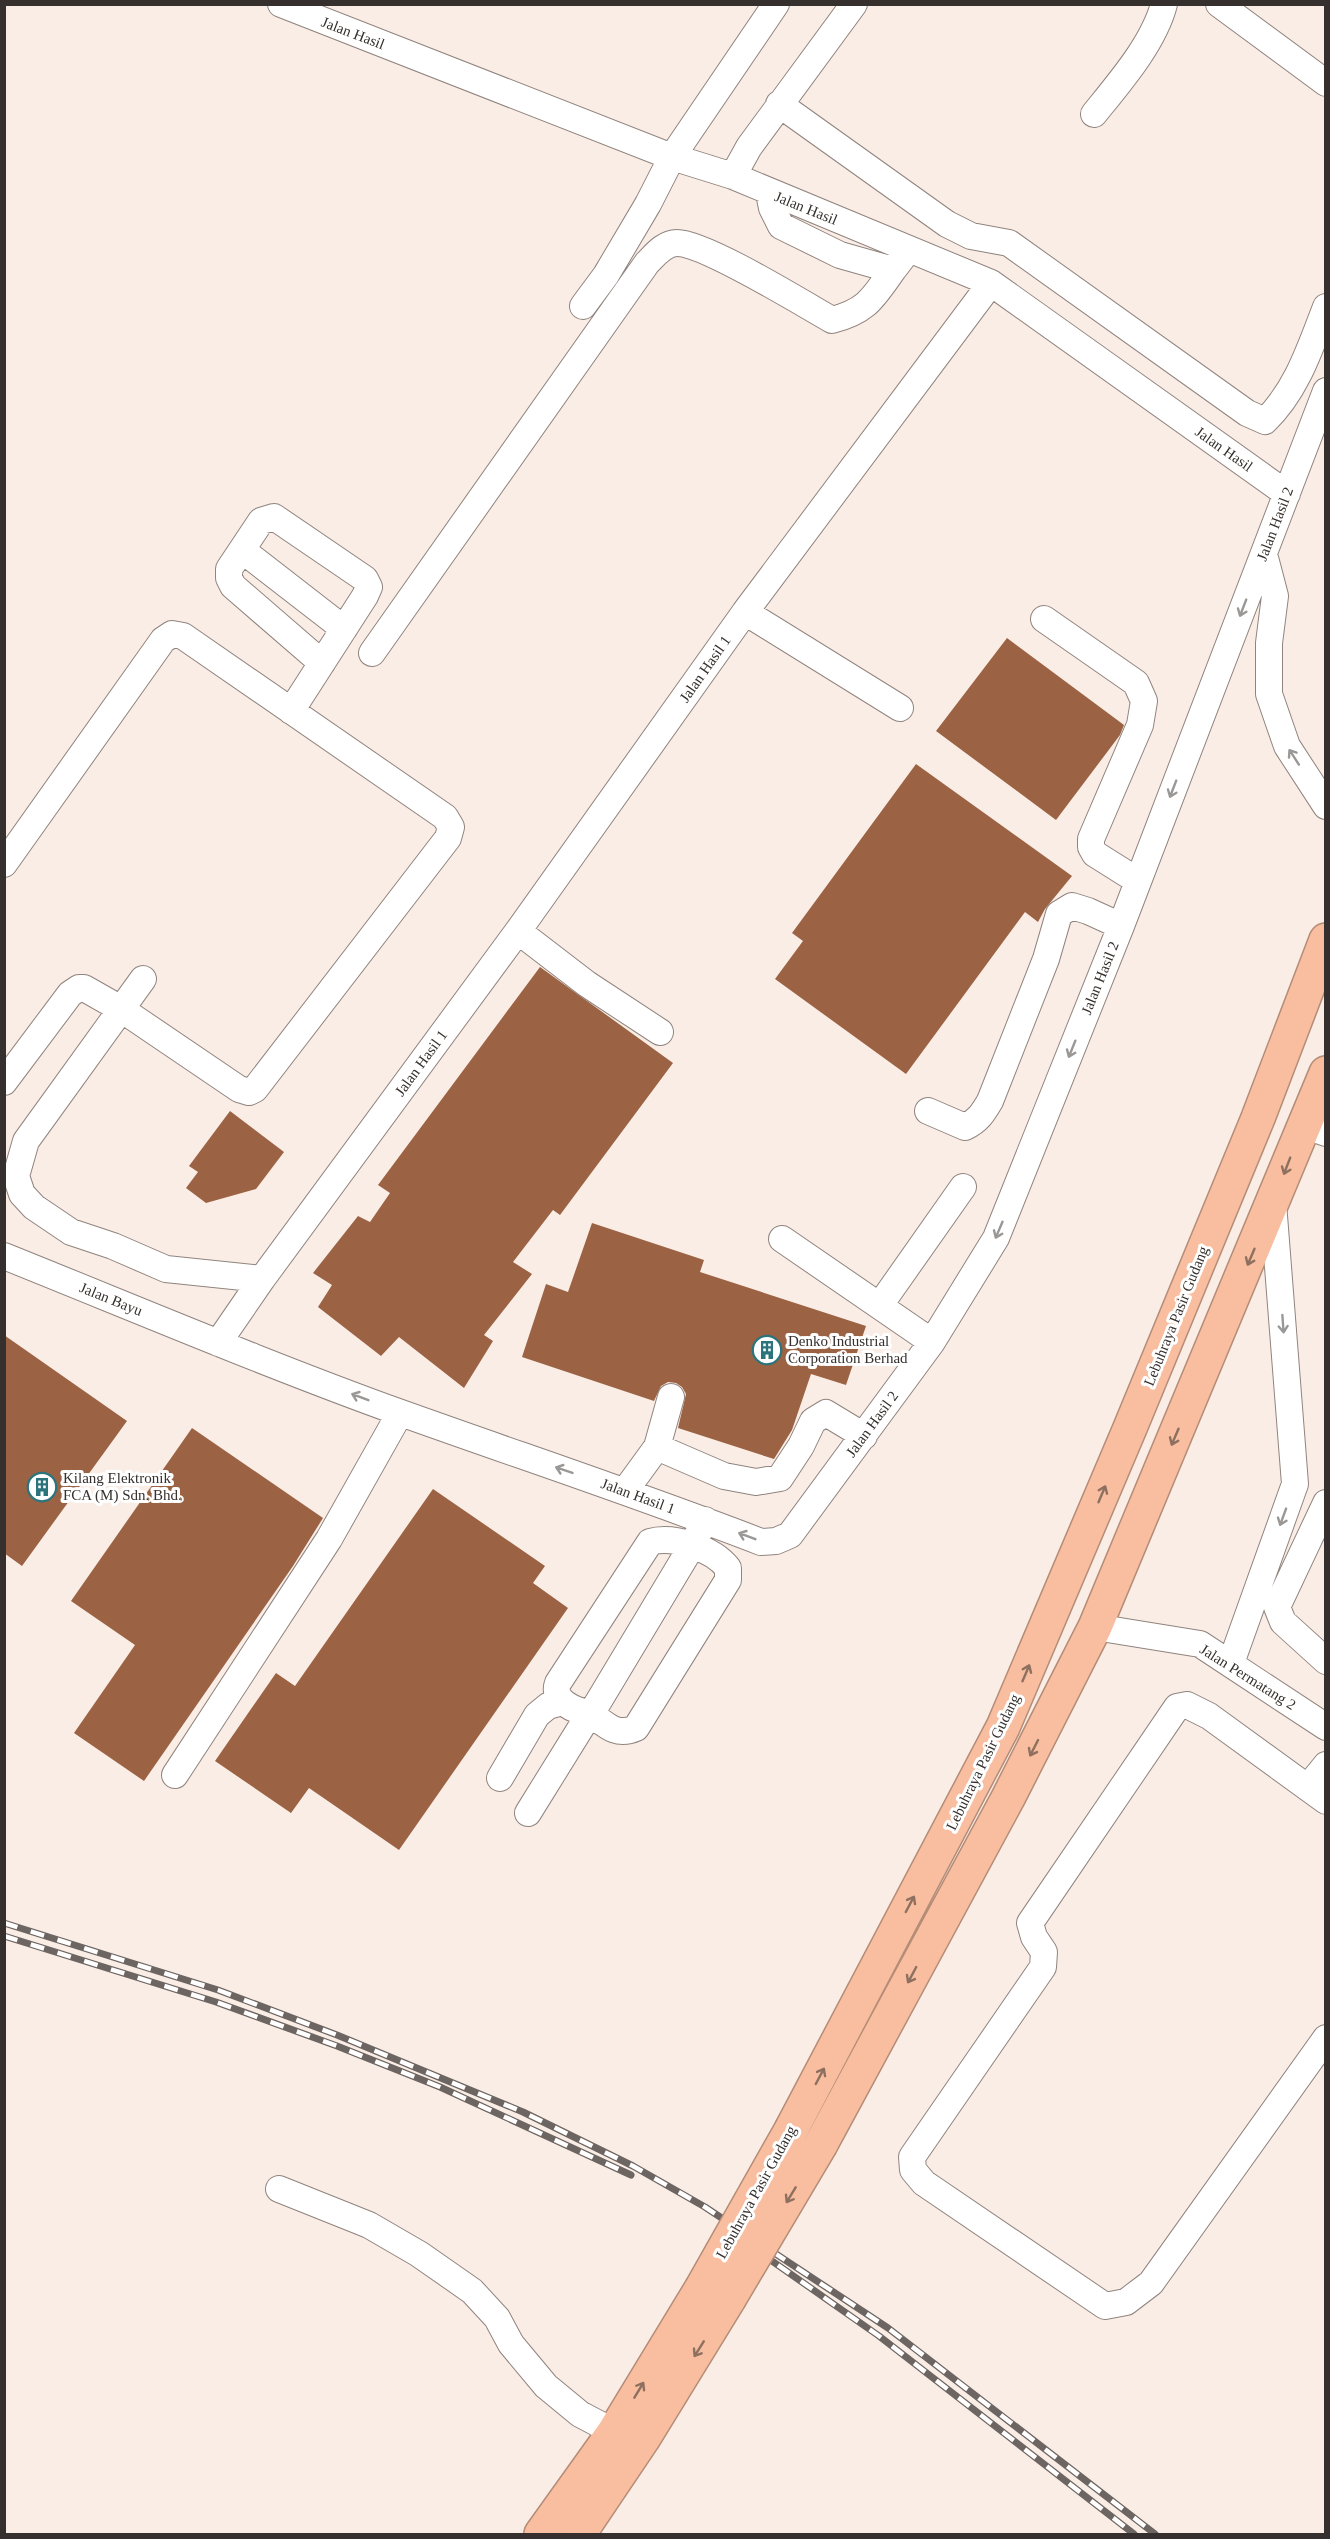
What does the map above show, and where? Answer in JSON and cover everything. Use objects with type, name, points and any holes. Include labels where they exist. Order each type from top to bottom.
[{"type":"highway","name":"Lebuhraya Pasir Gudang","points":[[715,2294],[792,2128],[1003,1727],[1258,1118],[1326,940]]},
{"type":"highway","name":"Lebuhraya Pasir Gudang","points":[[541,2535],[618,2442],[715,2294],[820,2144],[1008,1798],[1095,1627],[1273,1203],[1314,1129],[1326,1073]]},
{"type":"highway","name":"Lebuhraya Pasir Gudang","points":[[579,2535],[618,2442]]},
{"type":"highway","points":[[529,2535],[618,2442]]},
{"type":"highway","points":[[590,2535],[618,2442]]},
{"type":"street","name":"Jalan Hasil","points":[[281,4],[672,157],[733,176],[991,283],[1287,494]]},
{"type":"street","points":[[584,306],[606,275],[672,157],[776,4]]},
{"type":"street","points":[[733,176],[749,147],[779,104],[854,4]]},
{"type":"street","points":[[1095,114],[1134,63],[1162,15],[1164,4]]},
{"type":"street","points":[[1219,4],[1326,83]]},
{"type":"street","points":[[779,104],[947,224],[971,236],[1009,243],[1247,413],[1265,421],[1280,406],[1296,381],[1326,308]]},
{"type":"street","points":[[769,192],[772,208],[782,226],[840,255],[893,270]]},
{"type":"street","points":[[372,652],[646,263],[661,249],[674,243],[686,244],[709,253],[832,320],[853,314],[872,300],[908,249]]},
{"type":"street","name":"Jalan Hasil 1","points":[[798,1524],[790,1534],[776,1541],[761,1542],[625,1491],[400,1413],[218,1343],[262,1279],[518,931],[745,612],[991,283]]},
{"type":"street","name":"Jalan Hasil 2","points":[[798,1524],[932,1342],[996,1238],[1121,926],[1326,391]]},
{"type":"street","points":[[291,711],[344,629],[369,587],[365,579],[274,517],[261,521],[229,569],[229,578],[233,586],[322,663]]},
{"type":"street","points":[[242,550],[344,629]]},
{"type":"street","points":[[1264,555],[1275,596],[1269,643],[1269,694],[1287,746],[1326,806]]},
{"type":"street","points":[[745,612],[900,708]]},
{"type":"street","points":[[1044,619],[1136,683],[1144,701],[1140,725],[1091,839],[1091,847],[1095,854],[1138,881]]},
{"type":"street","points":[[4,864],[167,636],[172,634],[183,636],[445,817],[451,827],[448,838],[255,1089],[249,1092],[239,1089],[121,1009],[89,990],[79,988],[74,990],[4,1082]]},
{"type":"street","points":[[928,1111],[965,1127],[977,1121],[984,1111],[1046,959],[1059,914],[1072,906],[1121,926]]},
{"type":"street","points":[[518,931],[586,984],[660,1032]]},
{"type":"street","points":[[143,979],[26,1141],[15,1176],[22,1194],[34,1208],[71,1232],[113,1246],[166,1269],[262,1279]]},
{"type":"street","points":[[880,1305],[963,1187]]},
{"type":"street","points":[[1231,1663],[1295,1484],[1273,1203]]},
{"type":"street","points":[[782,1239],[932,1342]]},
{"type":"street","name":"Jalan Bayu","points":[[4,1256],[218,1343]]},
{"type":"street","points":[[625,1491],[657,1447],[671,1397]]},
{"type":"street","points":[[175,1775],[328,1539],[400,1413]]},
{"type":"street","points":[[657,1447],[724,1476],[756,1482],[780,1478],[801,1446],[813,1422],[826,1413],[864,1436]]},
{"type":"street","points":[[1326,1503],[1277,1606],[1283,1622],[1326,1660]]},
{"type":"street","points":[[528,1813],[693,1544],[705,1520]]},
{"type":"street","points":[[500,1778],[537,1714],[548,1706],[562,1702],[590,1713],[615,1732],[636,1728],[728,1580],[729,1568],[724,1562],[693,1544],[654,1541],[647,1545],[558,1683],[557,1692],[562,1702]]},
{"type":"street","name":"Jalan Permatang 2","points":[[1095,1627],[1200,1644],[1326,1727]]},
{"type":"street","points":[[1326,1765],[1317,1794],[1209,1716],[1187,1705],[1177,1707],[1030,1923],[1034,1937],[1044,1952],[1043,1966],[912,2157],[913,2170],[924,2183],[1105,2306],[1126,2302],[1151,2283],[1326,2038]]},
{"type":"street","points":[[279,2188],[369,2225],[419,2254],[472,2291],[497,2318],[510,2344],[546,2385],[618,2442]]},
{"type":"building","points":[[1007,638],[1124,725],[1120,735],[1056,820],[936,731]]},
{"type":"building","points":[[916,764],[1072,876],[1045,909],[1038,922],[1025,912],[906,1074],[775,979],[803,941],[792,933]]},
{"type":"building","points":[[540,967],[673,1063],[560,1215],[553,1210],[513,1262],[532,1274],[484,1335],[493,1341],[464,1388],[399,1337],[381,1356],[318,1307],[332,1285],[313,1273],[358,1216],[370,1222],[390,1193],[378,1185]]},
{"type":"building","points":[[230,1111],[284,1152],[256,1189],[206,1203],[186,1188],[198,1172],[189,1166]]},
{"type":"building","points":[[592,1223],[704,1260],[700,1272],[866,1326],[846,1385],[811,1374],[792,1430],[774,1459],[678,1428],[686,1394],[676,1383],[668,1382],[661,1386],[654,1401],[522,1357],[546,1284],[568,1292]]},
{"type":"building","name":"Kilang Elektronik FCA (M) Sdn. Bhd.","points":[[4,1335],[127,1421],[22,1566],[4,1553]]},
{"type":"building","points":[[192,1428],[323,1518],[293,1566],[144,1781],[74,1733],[135,1645],[71,1601]]},
{"type":"building","points":[[433,1489],[545,1566],[533,1583],[568,1608],[399,1850],[309,1788],[291,1813],[215,1761],[276,1673],[295,1686]]},
{"type":"railway","points":[[4,1923],[218,1990],[337,2035],[523,2112],[633,2166],[705,2207],[888,2328],[1155,2534]]},
{"type":"railway","points":[[4,1936],[216,2002],[337,2046],[440,2087],[631,2175]]},
{"type":"railway","points":[[755,2249],[879,2336],[1134,2534]]},
{"type":"place","name":"Denko Industrial Corporation Berhad","points":[[767,1350]]},
{"type":"place","name":"Kilang Elektronik FCA (M) Sdn. Bhd.","points":[[42,1487]]}]
